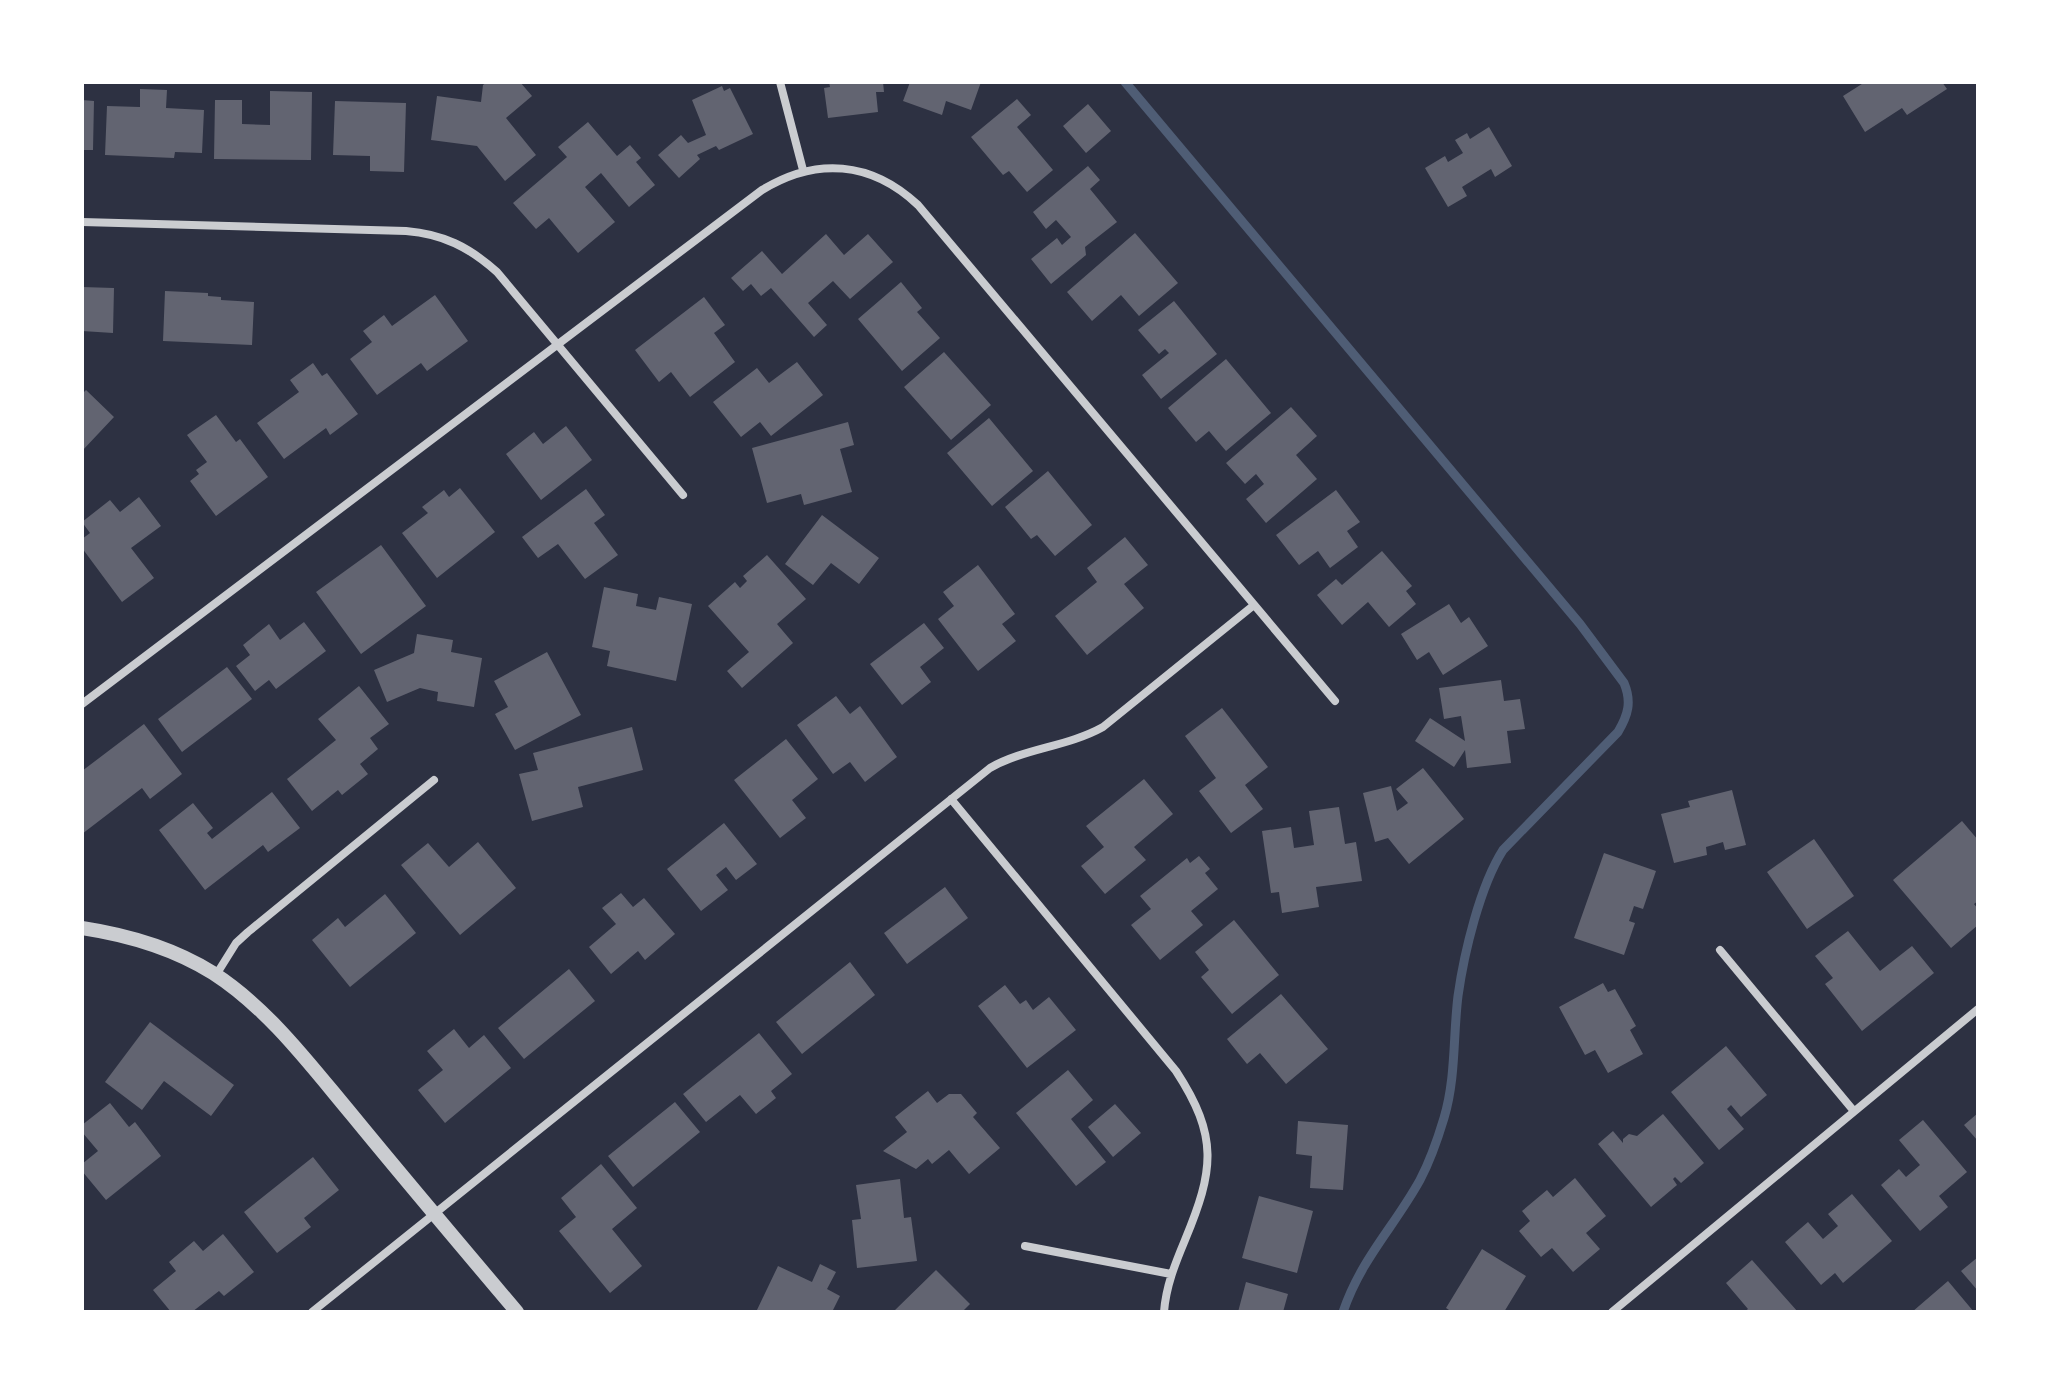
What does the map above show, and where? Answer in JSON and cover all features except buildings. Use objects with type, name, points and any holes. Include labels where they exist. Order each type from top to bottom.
[{"type":"street","points":[[780,82],[803,170]]},
{"type":"street","points":[[82,704],[762,190],[803,170],[836,167],[891,184],[912,199],[1335,701]]},
{"type":"street","points":[[82,222],[430,233],[457,242],[478,254],[497,272],[683,495]]},
{"type":"street","points":[[312,1312],[951,799],[1004,760],[1085,737],[1103,727],[1254,605]]},
{"type":"street","points":[[216,975],[236,943],[248,932],[434,780]]},
{"type":"street","points":[[951,799],[1176,1071],[1195,1100],[1205,1127],[1207,1181],[1171,1274],[1164,1312]]},
{"type":"street","points":[[82,928],[109,932],[174,952],[216,975],[245,998],[296,1048],[517,1312]]},
{"type":"street","points":[[1720,950],[1853,1110]]},
{"type":"street","points":[[1612,1312],[1978,1009]]},
{"type":"street","points":[[1025,1246],[1171,1274]]},
{"type":"waterway","points":[[1125,82],[1580,624],[1624,683],[1628,696],[1626,714],[1618,732],[1503,850],[1487,882],[1464,960],[1451,1088],[1439,1133],[1420,1180],[1368,1259],[1343,1312]]}]
